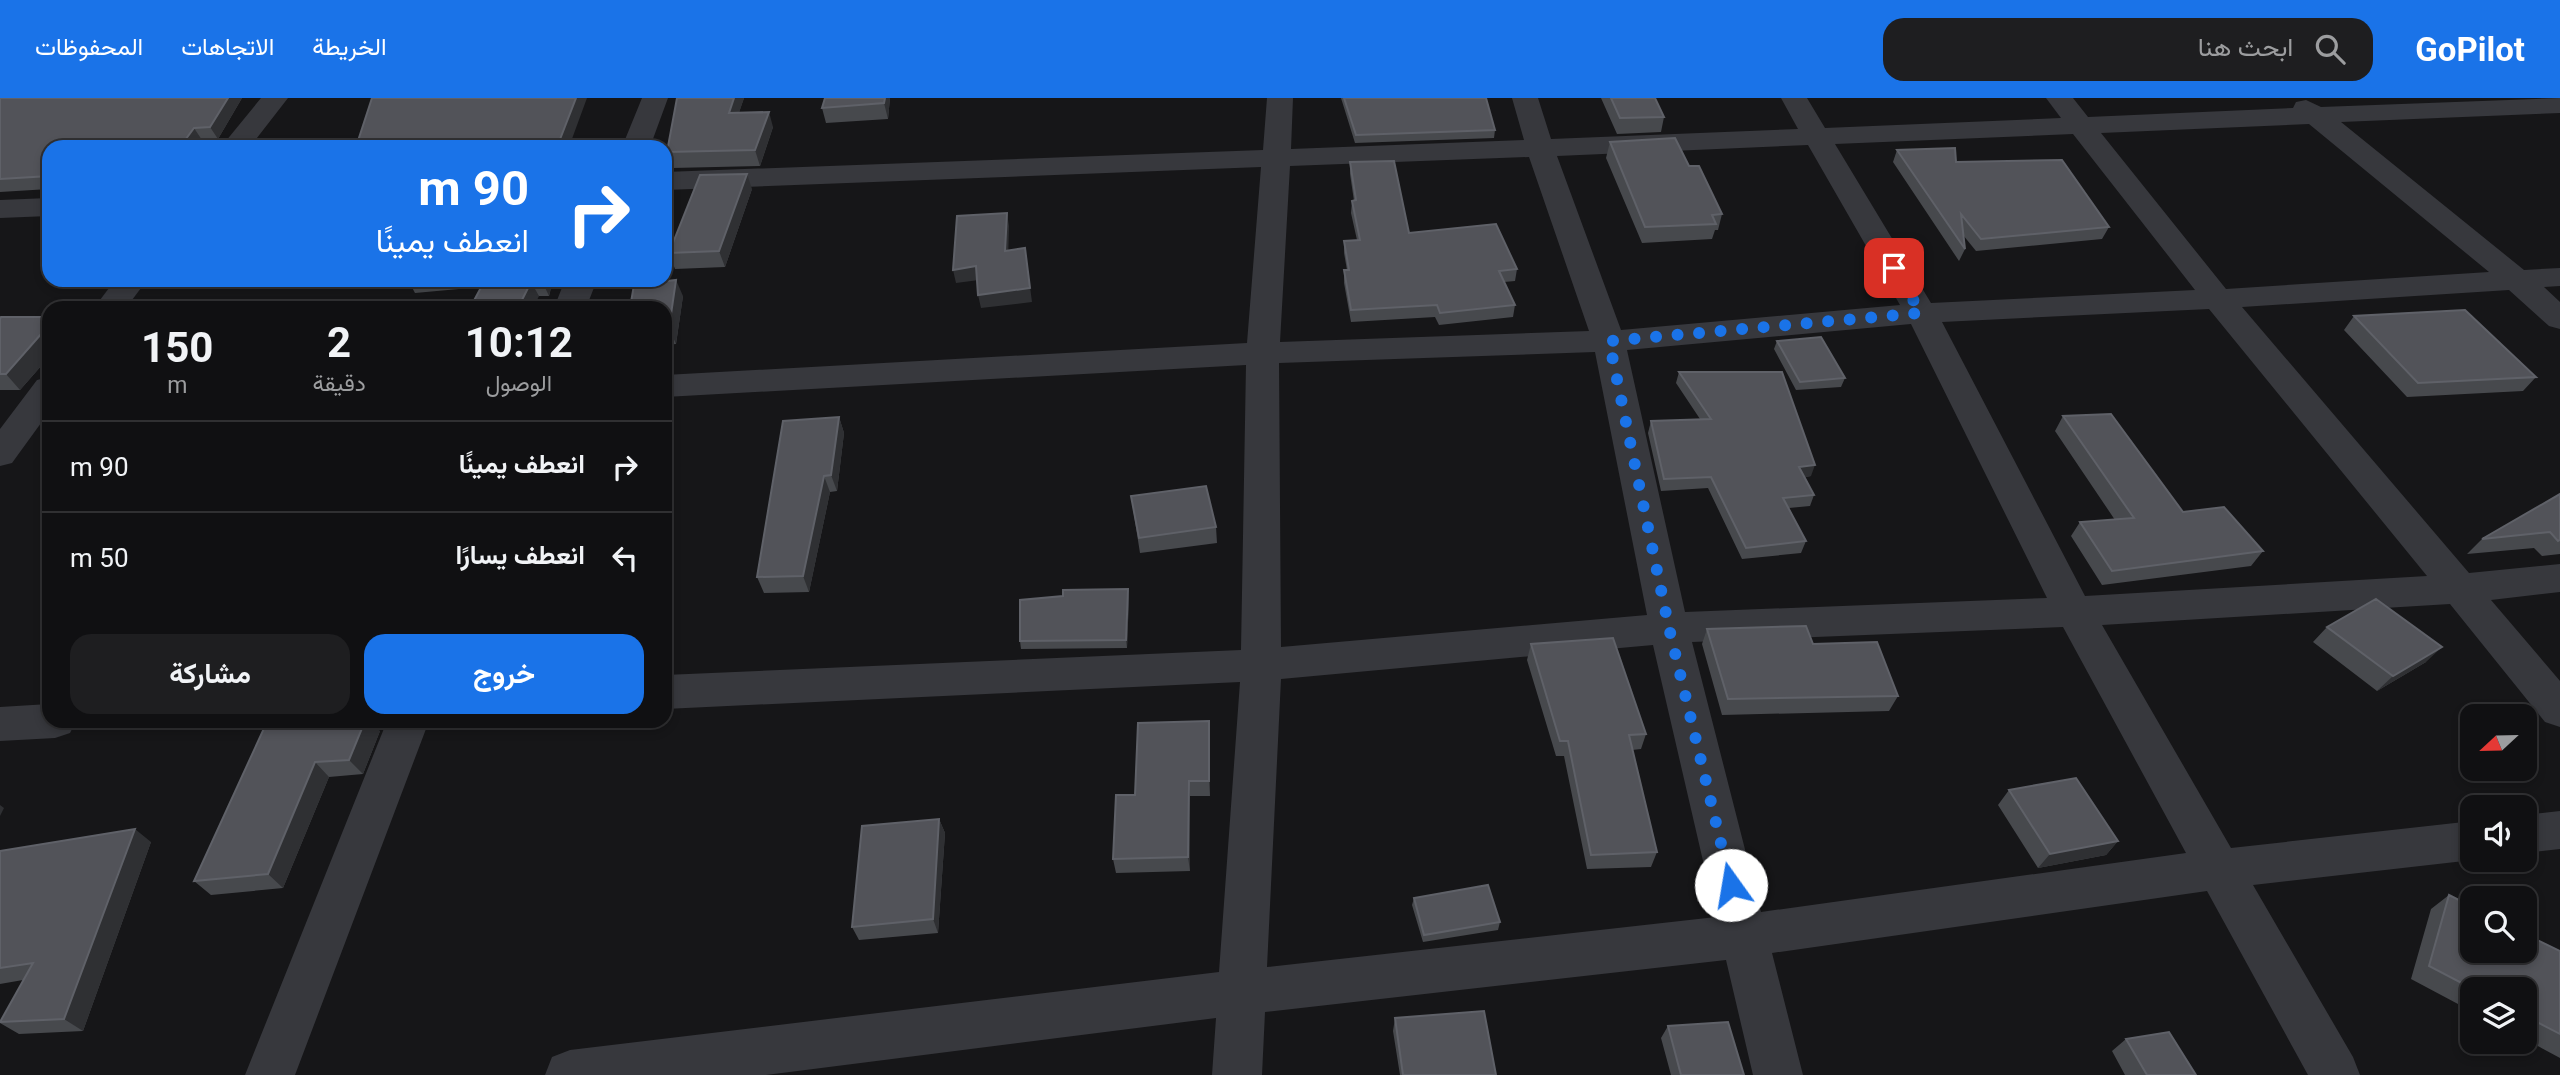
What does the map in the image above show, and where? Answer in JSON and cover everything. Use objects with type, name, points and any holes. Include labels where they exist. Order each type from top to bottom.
[{"type":"street","points":[[241,140],[275,98]]},
{"type":"street","points":[[639,140],[655,98]]},
{"type":"street","points":[[1237,1075],[1261,665],[1263,353],[1280,98]]},
{"type":"street","points":[[1525,98],[1540,148],[1609,341],[1669,628],[1778,1075]]},
{"type":"street","points":[[1794,98],[1921,313],[2074,612],[2335,1075]]},
{"type":"street","points":[[2059,98],[2218,299],[2560,710]]},
{"type":"street","points":[[672,181],[2081,126],[2305,107],[2551,106]]},
{"type":"street","points":[[2305,107],[2516,279],[2560,319]]},
{"type":"street","points":[[0,209],[42,206]]},
{"type":"street","points":[[672,386],[1263,353],[1609,341],[1921,313],[2218,299],[2560,277]]},
{"type":"street","points":[[0,454],[42,398]]},
{"type":"street","points":[[672,691],[1261,665],[1669,628],[2074,612],[2459,589],[2560,578]]},
{"type":"street","points":[[0,724],[42,722]]},
{"type":"street","points":[[271,1075],[405,728]]},
{"type":"street","points":[[2537,833],[2560,830]]},
{"type":"street","points":[[570,1075],[1243,992],[1743,936],[2219,869],[2460,841]]},
{"type":"building","points":[[0,98],[228,98],[210,127],[194,128],[185,140],[42,140],[42,176],[0,179]]},
{"type":"building","points":[[372,98],[576,98],[560,140],[358,140]]},
{"type":"building","points":[[677,98],[734,98],[729,113],[769,112],[755,150],[672,152],[672,140],[669,140]]},
{"type":"building","points":[[825,98],[885,98],[884,103],[822,108]]},
{"type":"building","points":[[1344,98],[1486,98],[1495,130],[1356,135]]},
{"type":"building","points":[[1611,98],[1655,98],[1664,117],[1620,118]]},
{"type":"building","points":[[1675,138],[1689,166],[1699,166],[1722,214],[1712,215],[1716,224],[1645,227],[1610,142]]},
{"type":"building","points":[[1955,148],[1956,162],[2062,160],[2109,227],[1981,239],[1961,214],[1965,249],[1897,150]]},
{"type":"building","points":[[1394,161],[1409,233],[1496,224],[1517,269],[1499,271],[1515,305],[1440,313],[1437,305],[1351,310],[1344,270],[1349,270],[1344,241],[1360,240],[1352,201],[1356,200],[1350,162]]},
{"type":"building","points":[[747,174],[719,251],[672,253],[672,245],[700,175]]},
{"type":"building","points":[[1007,213],[1005,251],[1025,248],[1030,288],[978,295],[976,266],[953,270],[957,216]]},
{"type":"building","points":[[672,280],[676,280],[672,307],[672,301],[631,301],[634,287],[672,287]]},
{"type":"building","points":[[481,287],[528,287],[522,301],[474,301]]},
{"type":"building","points":[[2465,310],[2536,377],[2418,383],[2354,316]]},
{"type":"building","points":[[42,317],[42,333],[6,374],[0,374],[0,319]]},
{"type":"building","points":[[1821,337],[1845,378],[1800,382],[1777,341]]},
{"type":"building","points":[[1679,372],[1782,372],[1815,465],[1799,467],[1814,495],[1783,498],[1806,541],[1746,548],[1711,477],[1664,479],[1651,421],[1711,419]]},
{"type":"building","points":[[2111,414],[2183,512],[2224,507],[2263,551],[2112,571],[2080,522],[2134,518],[2063,416]]},
{"type":"building","points":[[839,417],[831,475],[824,476],[803,576],[757,577],[783,421]]},
{"type":"building","points":[[1206,486],[1216,527],[1139,538],[1131,496]]},
{"type":"building","points":[[2560,494],[2560,540],[2550,532],[2482,539]]},
{"type":"building","points":[[1128,589],[1126,640],[1020,641],[1020,600],[1063,596],[1063,590]]},
{"type":"building","points":[[2376,599],[2442,647],[2393,676],[2327,627]]},
{"type":"building","points":[[1806,626],[1813,644],[1877,642],[1898,696],[1728,699],[1707,629]]},
{"type":"building","points":[[1613,638],[1646,734],[1629,735],[1657,852],[1591,855],[1568,741],[1560,741],[1531,644]]},
{"type":"building","points":[[1209,721],[1209,781],[1189,781],[1188,857],[1113,859],[1116,795],[1135,795],[1138,723]]},
{"type":"building","points":[[264,728],[362,728],[349,760],[315,762],[268,874],[194,881]]},
{"type":"building","points":[[2076,778],[2118,841],[2050,854],[2009,790]]},
{"type":"building","points":[[939,819],[933,919],[852,927],[862,826]]},
{"type":"building","points":[[135,829],[64,1019],[0,1022],[33,963],[0,968],[0,851]]},
{"type":"building","points":[[1488,885],[1500,922],[1424,935],[1414,898]]},
{"type":"building","points":[[2449,895],[2460,900],[2460,963],[2537,963],[2537,940],[2560,951],[2560,1034],[2537,1022],[2537,977],[2460,977],[2460,982],[2429,966]]},
{"type":"building","points":[[1484,1011],[1496,1075],[1403,1075],[1395,1018]]},
{"type":"building","points":[[1728,1022],[1744,1075],[1681,1075],[1668,1026]]},
{"type":"building","points":[[2169,1032],[2196,1075],[2147,1075],[2126,1039]]},
{"type":"route","points":[[1731,885],[1669,628],[1609,341],[1921,313],[1894,268]]}]
